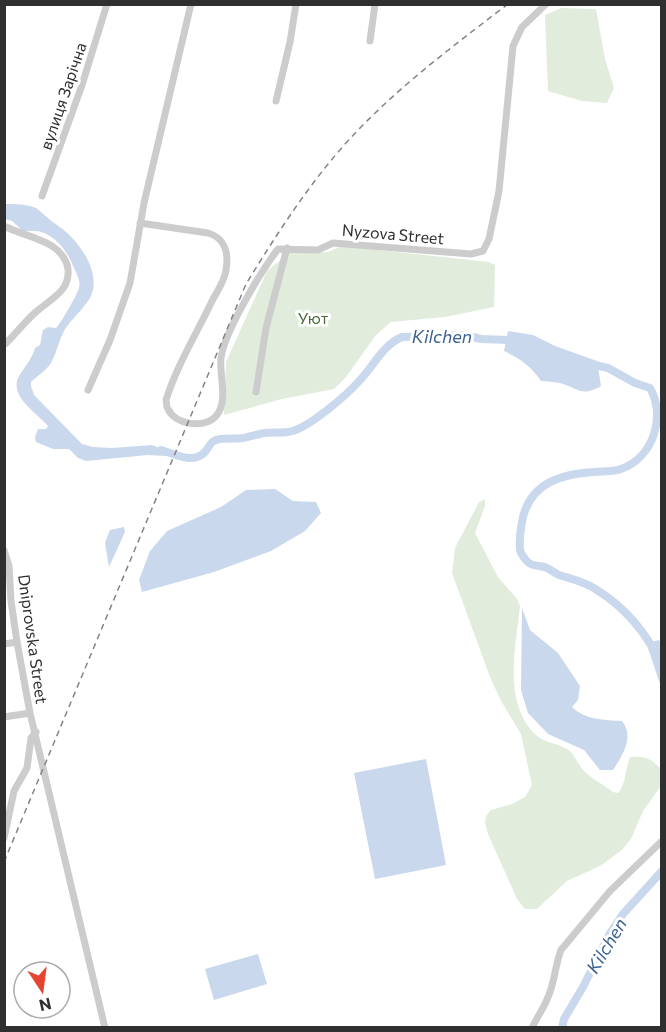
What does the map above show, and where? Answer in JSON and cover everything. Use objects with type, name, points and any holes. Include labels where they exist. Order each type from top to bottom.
[{"type":"street","name":"вулиця Зарічна","points":[[42,196],[82,86],[107,4]]},
{"type":"street","points":[[88,390],[110,340],[130,283],[140,223],[191,4]]},
{"type":"street","points":[[276,101],[296,4]]},
{"type":"street","points":[[370,40],[375,4]]},
{"type":"street","name":"Nyzova Street","points":[[287,248],[318,250],[333,243],[471,254],[483,251],[491,231],[499,191],[513,46],[522,27],[546,4]]},
{"type":"street","points":[[140,223],[208,233],[216,236],[225,244],[226,272],[187,350],[166,400],[173,416],[192,424],[209,422],[220,410],[222,401],[220,363],[225,346],[261,272],[278,249],[287,248],[266,328],[256,392]]},
{"type":"street","points":[[4,226],[53,247],[67,264],[69,278],[59,294],[34,313],[20,331],[4,345]]},
{"type":"street","name":"Dniprovska Street","points":[[4,550],[9,566],[8,601],[30,713],[105,1028]]},
{"type":"street","points":[[4,644],[17,642]]},
{"type":"street","points":[[4,717],[30,713]]},
{"type":"street","points":[[4,838],[8,803],[27,768],[31,738],[36,732]]},
{"type":"street","points":[[532,1028],[549,997],[561,950],[610,891],[662,841]]},
{"type":"green space","points":[[561,8],[596,9],[605,59],[614,88],[607,103],[582,101],[548,91],[545,15]]},
{"type":"green space","name":"Уют","points":[[341,246],[489,262],[495,265],[494,307],[445,317],[391,322],[376,335],[346,377],[334,389],[282,399],[224,415],[226,362],[267,271],[289,253],[328,252]]},
{"type":"green space","points":[[485,499],[485,506],[475,533],[498,577],[517,599],[520,606],[514,674],[515,690],[525,722],[540,738],[570,751],[583,770],[613,792],[618,793],[623,786],[630,757],[647,758],[661,769],[661,786],[643,811],[631,839],[622,850],[600,866],[567,881],[537,909],[525,909],[517,899],[488,834],[485,822],[491,810],[512,804],[525,797],[532,785],[521,734],[501,701],[490,677],[452,573],[455,548],[479,502]]},
{"type":"water","points":[[4,204],[36,208],[65,231],[86,256],[93,276],[94,286],[91,296],[65,329],[49,366],[31,382],[34,395],[82,444],[112,448],[152,445],[164,450],[172,450],[166,456],[148,455],[86,461],[78,458],[69,449],[53,449],[36,442],[38,429],[46,429],[48,426],[25,404],[17,390],[17,383],[35,348],[40,345],[43,330],[58,326],[76,296],[79,282],[70,259],[60,245],[48,235],[32,231],[24,232],[12,221],[5,219]]},
{"type":"water","points":[[508,331],[533,335],[555,346],[597,361],[601,386],[589,391],[581,391],[560,383],[541,381],[524,363],[504,351]]},
{"type":"water","points":[[275,489],[293,501],[316,502],[321,513],[305,531],[271,551],[214,572],[142,592],[139,580],[150,551],[167,531],[221,507],[246,490]]},
{"type":"water","points":[[124,527],[125,532],[109,567],[105,543],[110,530]]},
{"type":"water","points":[[522,608],[530,630],[558,653],[580,686],[578,700],[572,707],[589,717],[622,721],[626,727],[626,746],[613,770],[600,770],[584,750],[548,734],[528,713],[521,690]]},
{"type":"water","points":[[659,640],[661,687],[648,648],[651,642]]},
{"type":"water","points":[[426,759],[446,865],[375,879],[354,773]]},
{"type":"water","points":[[258,954],[267,984],[214,1000],[205,969]]},
{"type":"waterway","name":"Kilchen","points":[[161,450],[194,458],[204,453],[212,442],[217,440],[296,430],[337,402],[361,379],[384,350],[402,337],[465,335],[516,342]]},
{"type":"waterway","name":"Kilchen","points":[[586,363],[608,368],[635,383],[650,388],[657,411],[654,434],[642,455],[621,469],[571,475],[550,482],[541,488],[527,505],[520,535],[520,550],[529,563],[579,581],[608,597],[642,632],[662,665]]},
{"type":"waterway","name":"Kilchen","points":[[562,1028],[564,1019],[609,935],[623,914],[662,871]]},
{"type":"railway","points":[[4,862],[246,284],[313,183],[344,145],[414,78],[508,4]]}]
